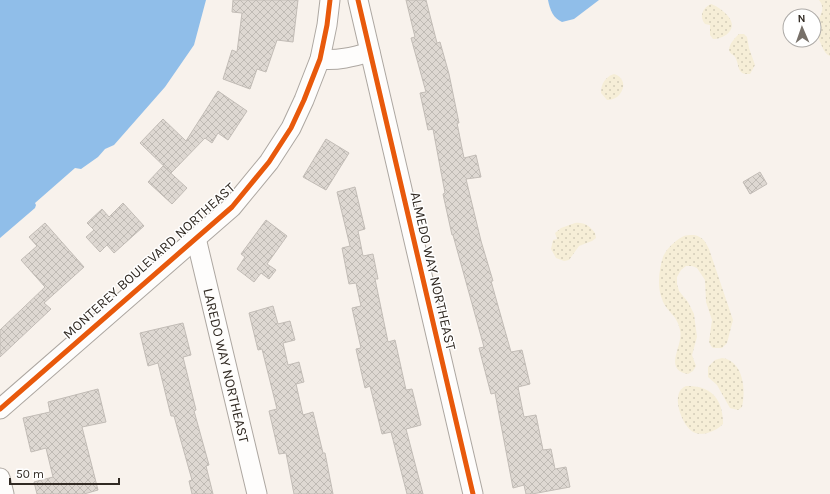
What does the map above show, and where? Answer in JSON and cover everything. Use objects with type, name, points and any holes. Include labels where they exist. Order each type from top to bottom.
[{"type":"street","name":"MONTEREY BOULEVARD NORTHEAST","points":[[0,409],[232,207],[269,162],[291,128],[320,59],[327,25],[330,0]]},
{"type":"street","points":[[320,59],[331,60],[347,58],[370,52],[358,0]]},
{"type":"street","name":"ALMEDO WAY NORTHEAST","points":[[370,52],[473,494]]},
{"type":"street","name":"LAREDO WAY NORTHEAST","points":[[196,238],[256,494]]},
{"type":"street","points":[[0,478],[4,494]]},
{"type":"sand","points":[[819,0],[830,0],[830,56],[822,47],[821,4]]},
{"type":"sand","points":[[711,4],[724,12],[732,23],[732,27],[728,34],[717,39],[713,39],[710,35],[710,25],[705,24],[702,18],[702,13],[705,8]]},
{"type":"sand","points":[[739,34],[744,34],[747,37],[755,65],[750,74],[742,73],[740,71],[737,60],[729,50],[731,43]]},
{"type":"sand","points":[[614,74],[622,80],[622,89],[617,97],[607,100],[601,93],[602,87],[604,81]]},
{"type":"sand","points":[[575,223],[581,223],[589,226],[595,233],[596,238],[579,246],[569,260],[564,261],[556,258],[551,249],[553,240],[557,239],[555,233],[561,228]]},
{"type":"sand","points":[[694,235],[700,237],[709,249],[733,320],[727,343],[722,348],[713,348],[709,342],[712,320],[706,302],[705,280],[697,268],[686,266],[681,270],[677,277],[677,284],[679,291],[688,302],[694,314],[697,337],[692,355],[696,366],[693,371],[688,374],[680,371],[676,367],[675,362],[680,330],[679,325],[662,299],[659,289],[659,278],[663,257],[668,248],[683,236]]},
{"type":"sand","points":[[722,358],[729,360],[735,365],[742,378],[744,393],[742,407],[738,410],[730,408],[717,385],[708,377],[708,367],[715,360]]},
{"type":"sand","points":[[686,386],[703,388],[714,396],[721,408],[723,424],[717,429],[705,434],[693,432],[689,429],[681,416],[678,402],[678,395],[681,389]]},
{"type":"water","points":[[0,0],[206,0],[194,45],[165,87],[114,145],[105,149],[98,157],[81,169],[75,168],[35,203],[35,208],[0,238]]},
{"type":"water","points":[[548,0],[599,0],[574,19],[562,22],[552,13]]},
{"type":"building","points":[[233,0],[298,0],[293,42],[277,40],[266,72],[257,69],[250,89],[223,79],[232,50],[237,52],[242,13],[232,12]]},
{"type":"building","points":[[406,0],[426,0],[437,43],[440,42],[449,74],[459,123],[457,123],[464,158],[476,155],[481,177],[466,179],[481,241],[493,281],[491,281],[511,352],[522,350],[530,384],[518,387],[524,417],[536,415],[543,450],[551,449],[555,469],[566,467],[570,487],[532,494],[526,494],[524,485],[513,488],[495,393],[491,394],[479,348],[484,347],[452,235],[443,194],[445,193],[433,129],[428,130],[420,93],[426,92],[411,38],[415,37]]},
{"type":"building","points":[[218,91],[247,111],[228,140],[218,133],[212,143],[205,138],[171,173],[140,143],[163,119],[186,141]]},
{"type":"building","points":[[326,139],[349,153],[326,190],[303,177]]},
{"type":"building","points":[[163,166],[187,188],[172,204],[148,182]]},
{"type":"building","points":[[760,172],[767,184],[750,194],[743,182]]},
{"type":"building","points":[[355,187],[365,229],[358,231],[363,256],[373,254],[378,279],[375,279],[388,342],[395,340],[406,390],[412,389],[421,425],[406,429],[423,494],[407,494],[391,432],[382,434],[370,386],[365,388],[356,349],[361,348],[352,308],[361,306],[356,283],[349,284],[342,248],[350,246],[337,192]]},
{"type":"building","points":[[123,203],[144,226],[114,253],[107,245],[100,252],[86,237],[94,230],[87,223],[102,209],[109,217]]},
{"type":"building","points":[[266,220],[287,236],[267,264],[276,270],[269,279],[261,273],[254,282],[237,269],[245,257],[241,254]]},
{"type":"building","points":[[45,223],[84,267],[44,303],[51,309],[0,357],[0,330],[45,287],[21,260],[37,246],[29,237]]},
{"type":"building","points":[[273,306],[278,324],[290,321],[295,340],[283,343],[288,365],[299,362],[304,382],[296,384],[303,415],[313,412],[323,453],[325,453],[333,494],[294,494],[286,453],[279,454],[269,411],[277,409],[262,349],[258,350],[249,313]]},
{"type":"building","points":[[183,323],[191,355],[183,357],[196,410],[194,411],[209,465],[206,466],[213,494],[192,494],[189,481],[192,480],[174,416],[171,416],[158,363],[148,366],[140,333]]},
{"type":"building","points":[[98,389],[106,422],[82,427],[98,490],[84,494],[37,494],[34,482],[53,477],[46,448],[31,452],[23,418],[50,412],[48,402]]},
{"type":"cycle path","points":[[0,409],[232,207],[269,162],[291,128],[320,59],[327,25],[330,0]]},
{"type":"cycle path","points":[[358,0],[473,494]]}]
